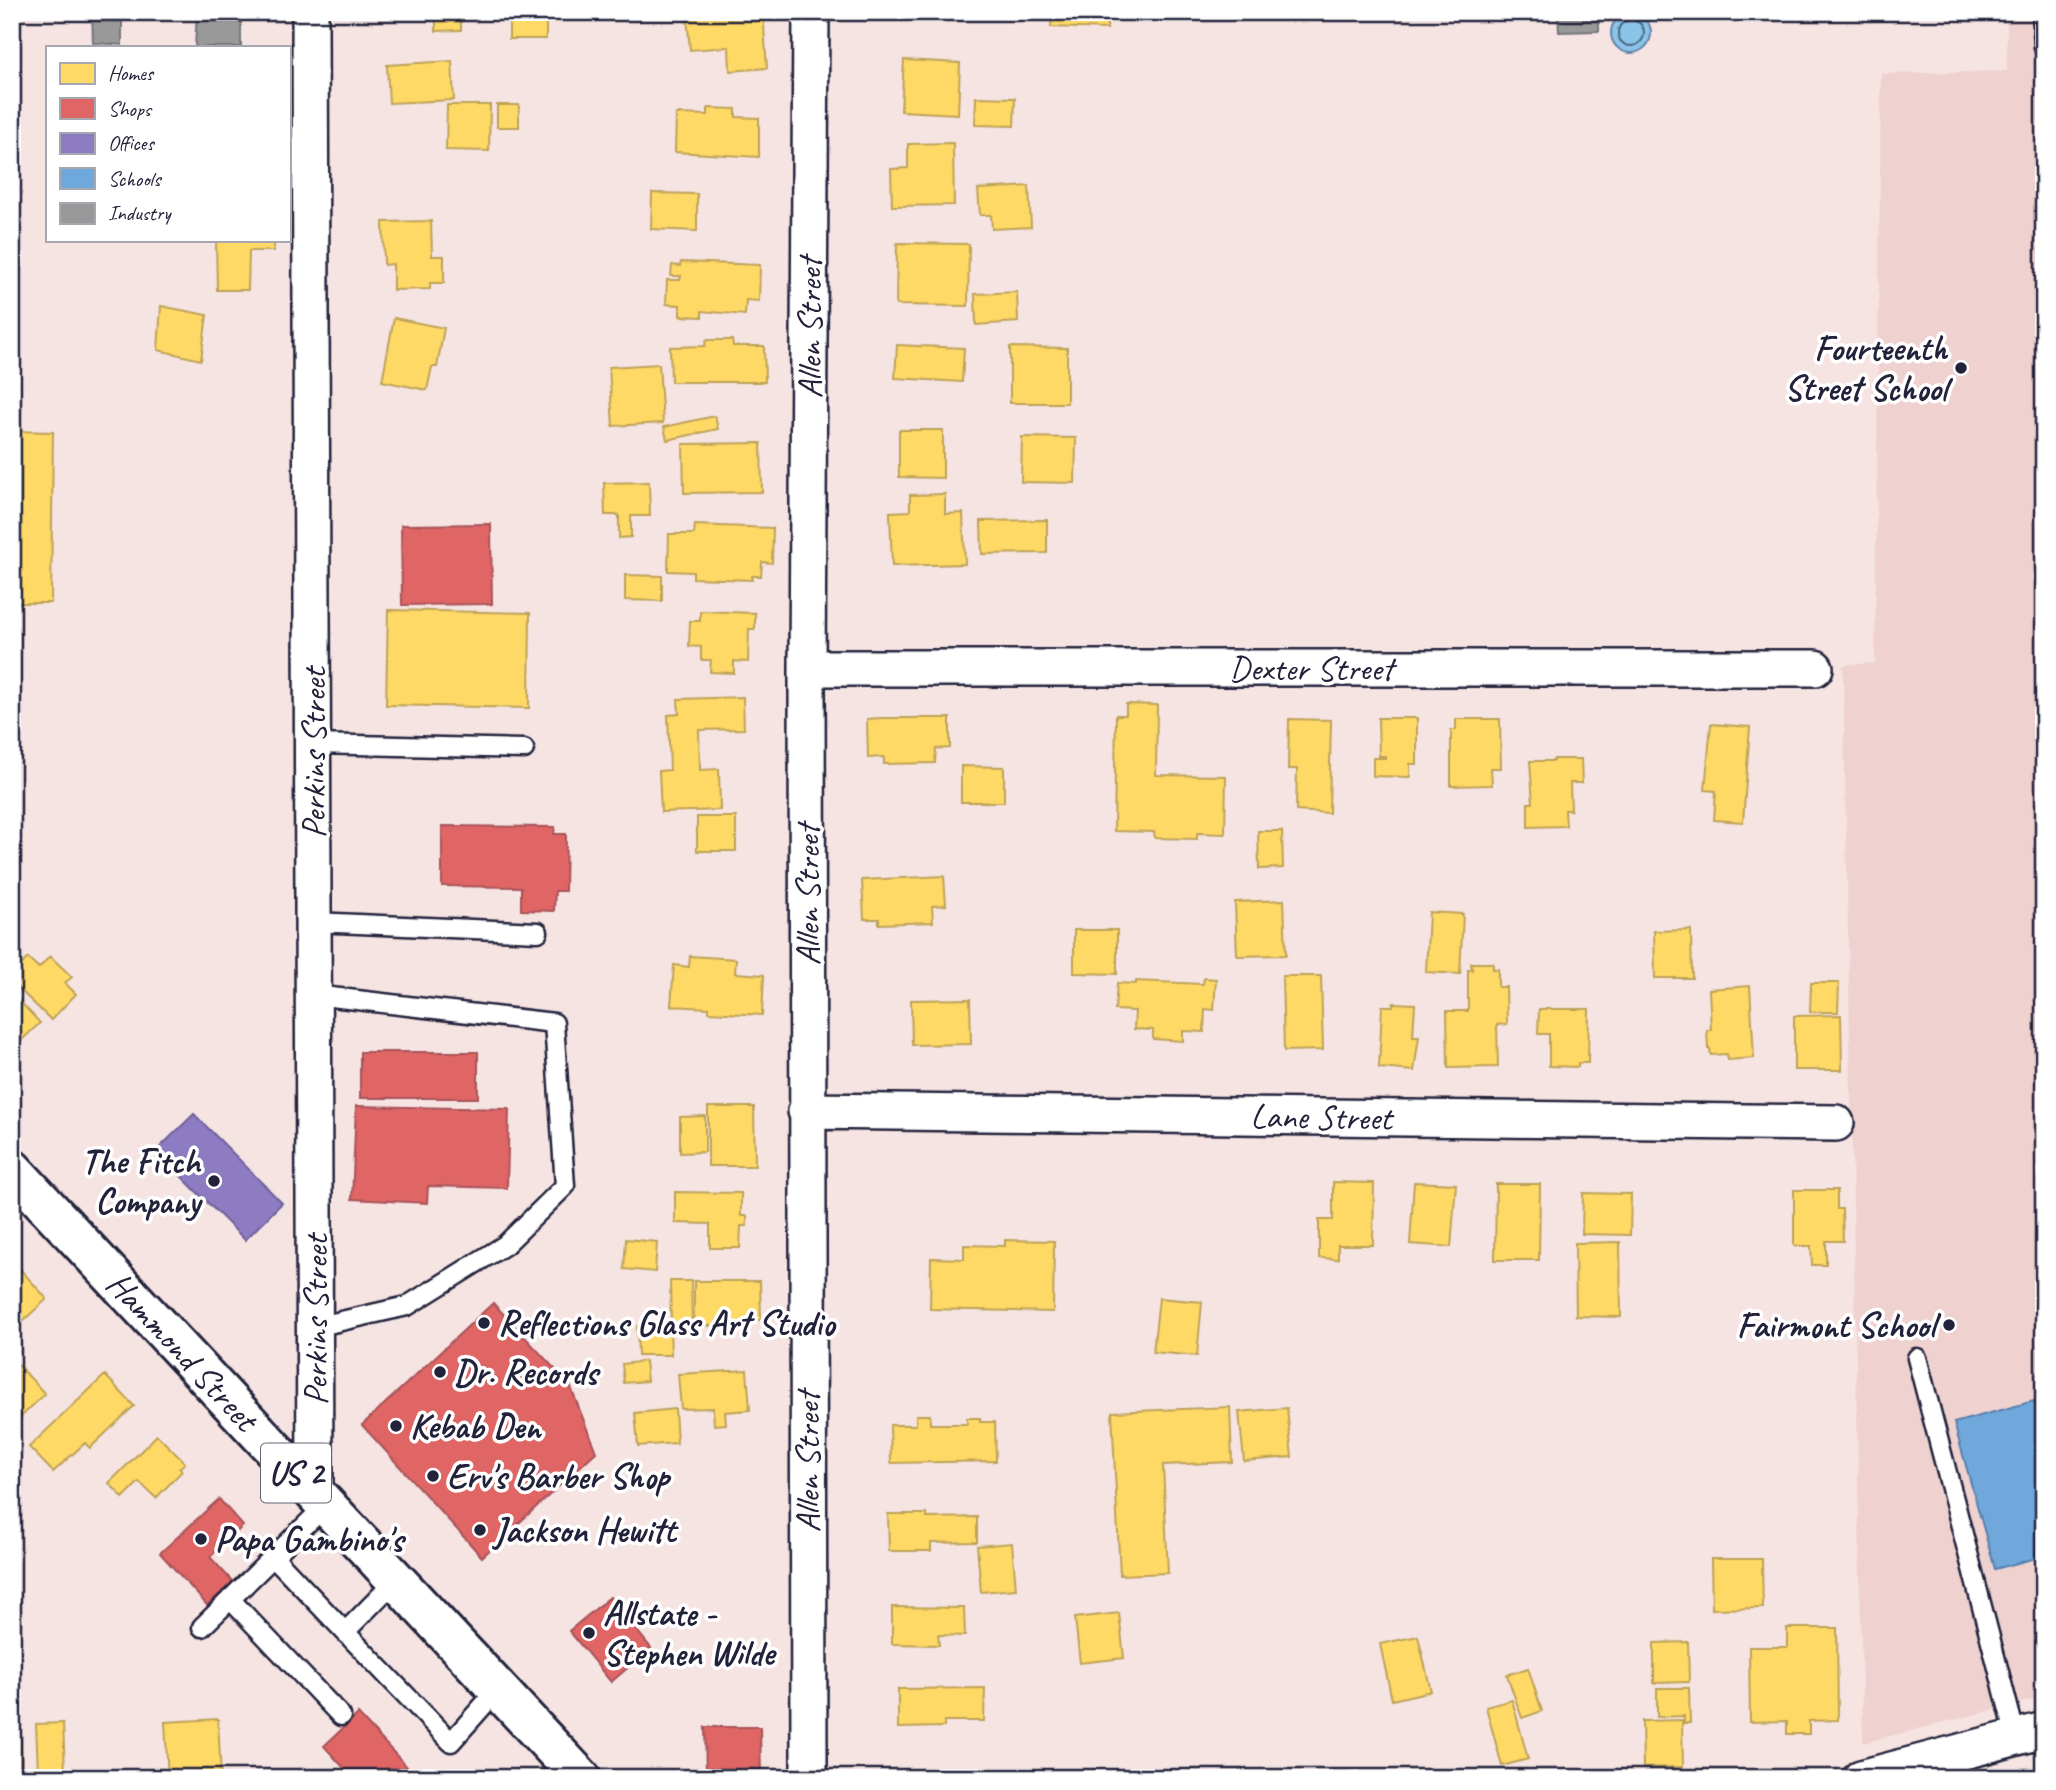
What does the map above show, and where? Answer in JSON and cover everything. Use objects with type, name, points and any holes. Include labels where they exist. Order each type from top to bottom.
[{"type":"main road","name":"Hammond Street","points":[[12,1169],[498,1689],[574,1776]]},
{"type":"street","name":"Perkins Street","points":[[310,12],[315,1327],[320,1499]]},
{"type":"street","name":"Allen Street","points":[[808,1778],[806,1111],[811,12]]},
{"type":"street","name":"Dexter Street","points":[[807,668],[1815,668]]},
{"type":"street","name":"Lane Street","points":[[806,1111],[1836,1123]]},
{"type":"street","points":[[1861,1778],[2030,1734]]},
{"type":"lane","points":[[2042,12],[2044,47]]},
{"type":"lane","points":[[313,744],[524,749]]},
{"type":"lane","points":[[313,922],[538,932]]},
{"type":"lane","points":[[314,995],[554,1023],[565,1186],[505,1245],[407,1306],[315,1327]]},
{"type":"lane","points":[[1917,1358],[2030,1734]]},
{"type":"lane","points":[[202,1627],[273,1556],[320,1499]]},
{"type":"lane","points":[[273,1556],[451,1742],[498,1689]]},
{"type":"lane","points":[[345,1632],[396,1580]]},
{"type":"lane","points":[[230,1599],[341,1716]]},
{"type":"shaded area","points":[[2007,12],[2044,12],[2044,1697],[1863,1743],[1843,665],[1875,663],[1881,74],[2007,71]]},
{"type":"water","points":[[1631,13],[1645,19],[1651,33],[1645,47],[1631,53],[1617,47],[1611,33],[1617,19]]},
{"type":"building: Homes","points":[[436,12],[461,12],[461,30],[436,31]]},
{"type":"building: Homes","points":[[509,12],[546,12],[546,39],[509,39]]},
{"type":"building: Homes","points":[[763,12],[767,68],[730,71],[729,47],[690,50],[687,17]]},
{"type":"building: Homes","points":[[1052,12],[1126,12],[1126,15],[1107,15],[1107,29],[1051,27]]},
{"type":"building: Homes","points":[[1377,12],[1404,12],[1403,19],[1376,16]]},
{"type":"building: Homes","points":[[904,60],[960,63],[958,114],[901,111]]},
{"type":"building: Homes","points":[[452,61],[454,100],[389,103],[387,65]]},
{"type":"building: Homes","points":[[976,97],[1015,98],[1014,126],[975,125]]},
{"type":"building: Homes","points":[[447,105],[490,105],[489,151],[446,150]]},
{"type":"building: Homes","points":[[497,105],[519,105],[519,127],[497,127]]},
{"type":"building: Homes","points":[[708,108],[736,109],[736,117],[759,118],[759,157],[675,152],[676,114],[708,115]]},
{"type":"building: Homes","points":[[953,143],[954,205],[892,206],[891,169],[908,168],[908,144]]},
{"type":"building: Homes","points":[[1029,186],[1031,227],[992,229],[991,215],[980,215],[978,189]]},
{"type":"building: Homes","points":[[652,193],[697,194],[697,231],[651,229]]},
{"type":"building: Homes","points":[[431,221],[432,256],[444,256],[444,283],[430,283],[430,289],[393,290],[393,264],[384,265],[383,222]]},
{"type":"building: Homes","points":[[216,242],[274,242],[274,251],[249,251],[248,290],[217,290]]},
{"type":"building: Homes","points":[[897,243],[969,244],[968,306],[896,305]]},
{"type":"building: Homes","points":[[681,262],[760,265],[759,301],[746,300],[745,315],[702,311],[702,317],[680,316],[680,305],[666,304],[667,280],[680,280],[681,276],[671,276],[672,265],[680,266]]},
{"type":"building: Homes","points":[[1017,292],[1018,322],[976,325],[975,294]]},
{"type":"building: Homes","points":[[161,306],[207,315],[201,360],[158,350]]},
{"type":"building: Homes","points":[[394,318],[444,328],[437,367],[432,367],[427,390],[382,381]]},
{"type":"building: Homes","points":[[706,340],[732,340],[733,346],[764,346],[765,382],[671,382],[670,347],[705,346]]},
{"type":"building: Homes","points":[[897,345],[964,348],[962,382],[895,378]]},
{"type":"building: Homes","points":[[1010,347],[1067,348],[1067,403],[1010,403]]},
{"type":"building: Homes","points":[[659,364],[663,423],[613,426],[609,367]]},
{"type":"building: Homes","points":[[715,416],[718,429],[667,440],[664,427]]},
{"type":"building: Homes","points":[[899,430],[943,430],[943,478],[899,477]]},
{"type":"building: Homes","points":[[12,431],[53,432],[51,603],[12,603]]},
{"type":"building: Homes","points":[[1022,437],[1076,438],[1075,483],[1021,482]]},
{"type":"building: Homes","points":[[761,443],[762,492],[684,493],[683,444]]},
{"type":"building: Homes","points":[[649,482],[650,516],[631,516],[631,537],[619,538],[619,515],[605,515],[604,483]]},
{"type":"building: Homes","points":[[945,494],[945,514],[963,513],[965,564],[892,566],[890,512],[910,511],[910,495]]},
{"type":"building: Homes","points":[[1047,520],[1047,553],[982,554],[981,521]]},
{"type":"building: Homes","points":[[695,525],[773,528],[772,563],[762,562],[761,576],[752,576],[752,580],[693,578],[693,572],[668,571],[669,534],[694,534]]},
{"type":"building: Homes","points":[[625,575],[662,576],[662,601],[625,600]]},
{"type":"building: Homes","points":[[388,610],[530,613],[529,708],[386,705]]},
{"type":"building: Homes","points":[[700,611],[755,613],[755,629],[749,629],[748,662],[734,661],[734,673],[710,672],[711,660],[701,660],[701,647],[689,646],[690,621],[700,621]]},
{"type":"building: Homes","points":[[743,697],[744,729],[699,730],[700,770],[719,769],[720,810],[661,812],[659,771],[670,770],[668,715],[679,714],[678,699]]},
{"type":"building: Homes","points":[[1126,704],[1157,705],[1156,775],[1226,776],[1225,834],[1197,833],[1197,839],[1155,838],[1154,832],[1114,831],[1116,715],[1126,715]]},
{"type":"building: Homes","points":[[950,718],[950,748],[936,749],[935,763],[884,764],[884,757],[868,758],[867,719]]},
{"type":"building: Homes","points":[[1378,718],[1417,718],[1417,764],[1410,764],[1410,777],[1373,776],[1373,758],[1386,758],[1379,756]]},
{"type":"building: Homes","points":[[1289,719],[1331,720],[1329,813],[1296,811],[1297,769],[1288,769]]},
{"type":"building: Homes","points":[[1456,719],[1500,719],[1501,768],[1491,768],[1492,785],[1451,786],[1451,730],[1456,730]]},
{"type":"building: Homes","points":[[1711,724],[1750,727],[1743,822],[1714,820],[1716,791],[1705,790]]},
{"type":"building: Homes","points":[[1581,759],[1582,783],[1570,783],[1571,810],[1565,810],[1566,826],[1528,827],[1528,803],[1533,803],[1530,761]]},
{"type":"building: Homes","points":[[961,766],[1004,767],[1004,802],[961,802]]},
{"type":"building: Homes","points":[[697,817],[736,817],[736,851],[697,851]]},
{"type":"building: Homes","points":[[1258,831],[1282,831],[1283,868],[1259,869]]},
{"type":"building: Homes","points":[[944,876],[946,905],[932,906],[933,922],[879,924],[879,919],[864,919],[862,880]]},
{"type":"building: Homes","points":[[1284,900],[1286,955],[1237,956],[1235,902]]},
{"type":"building: Homes","points":[[1429,912],[1463,914],[1460,974],[1426,972]]},
{"type":"building: Homes","points":[[1074,930],[1117,930],[1117,974],[1074,973]]},
{"type":"building: Homes","points":[[1691,930],[1692,978],[1655,978],[1654,931]]},
{"type":"building: Homes","points":[[50,956],[72,977],[65,983],[76,994],[51,1020],[12,982],[12,974],[28,958],[39,968]]},
{"type":"building: Homes","points":[[690,956],[736,959],[735,973],[764,975],[762,1015],[709,1012],[709,1008],[671,1006],[674,965],[689,967]]},
{"type":"building: Homes","points":[[1471,963],[1493,963],[1493,969],[1498,969],[1498,987],[1506,987],[1507,1024],[1497,1025],[1498,1067],[1448,1068],[1447,1011],[1468,1011],[1468,970],[1472,970]]},
{"type":"building: Homes","points":[[1282,976],[1321,976],[1323,1050],[1284,1051]]},
{"type":"building: Homes","points":[[1204,978],[1216,979],[1214,1010],[1205,1009],[1204,1032],[1183,1031],[1183,1041],[1153,1039],[1153,1030],[1134,1029],[1135,1011],[1115,1010],[1117,983],[1136,984],[1136,981],[1203,984]]},
{"type":"building: Homes","points":[[1811,983],[1839,983],[1838,1012],[1810,1012]]},
{"type":"building: Homes","points":[[1750,986],[1754,1058],[1728,1060],[1727,1054],[1711,1055],[1707,1030],[1711,1029],[1709,989]]},
{"type":"building: Homes","points":[[12,993],[40,1023],[12,1049]]},
{"type":"building: Homes","points":[[970,999],[971,1044],[912,1045],[911,1000]]},
{"type":"building: Homes","points":[[1393,1003],[1415,1004],[1413,1036],[1419,1036],[1414,1071],[1379,1068],[1382,1006],[1393,1006]]},
{"type":"building: Homes","points":[[1539,1009],[1589,1009],[1588,1063],[1578,1063],[1578,1067],[1549,1066],[1549,1034],[1538,1034]]},
{"type":"building: Homes","points":[[1841,1015],[1842,1070],[1794,1070],[1794,1016]]},
{"type":"building: Homes","points":[[708,1107],[754,1107],[755,1166],[708,1166]]},
{"type":"building: Homes","points":[[705,1116],[705,1152],[680,1153],[680,1117]]},
{"type":"building: Homes","points":[[1333,1182],[1374,1183],[1373,1245],[1338,1245],[1338,1259],[1319,1258],[1319,1220],[1333,1220]]},
{"type":"building: Homes","points":[[1414,1182],[1456,1184],[1451,1247],[1410,1244]]},
{"type":"building: Homes","points":[[1496,1184],[1540,1184],[1539,1260],[1495,1260]]},
{"type":"building: Homes","points":[[1794,1190],[1837,1190],[1837,1209],[1842,1209],[1843,1241],[1826,1241],[1826,1265],[1812,1265],[1811,1246],[1794,1246]]},
{"type":"building: Homes","points":[[675,1192],[741,1193],[741,1216],[747,1216],[747,1226],[741,1226],[740,1248],[710,1248],[710,1224],[675,1223]]},
{"type":"building: Homes","points":[[1583,1193],[1631,1194],[1630,1235],[1582,1234]]},
{"type":"building: Homes","points":[[626,1239],[657,1242],[655,1272],[624,1269]]},
{"type":"building: Homes","points":[[1005,1240],[1054,1241],[1053,1312],[930,1309],[931,1258],[964,1259],[964,1245],[1005,1246]]},
{"type":"building: Homes","points":[[1620,1242],[1621,1317],[1576,1316],[1575,1243]]},
{"type":"building: Homes","points":[[12,1260],[47,1299],[12,1331]]},
{"type":"building: Homes","points":[[670,1281],[691,1281],[692,1323],[671,1323]]},
{"type":"building: Homes","points":[[694,1281],[760,1281],[761,1320],[751,1320],[751,1325],[694,1326]]},
{"type":"building: Homes","points":[[1159,1298],[1202,1302],[1197,1356],[1153,1352]]},
{"type":"building: Homes","points":[[637,1326],[670,1326],[671,1355],[638,1355]]},
{"type":"building: Homes","points":[[12,1358],[45,1394],[12,1425]]},
{"type":"building: Homes","points":[[645,1361],[647,1381],[624,1383],[622,1364]]},
{"type":"building: Homes","points":[[747,1370],[750,1410],[725,1412],[726,1424],[714,1425],[713,1408],[681,1409],[678,1374]]},
{"type":"building: Homes","points":[[105,1375],[134,1406],[90,1448],[85,1443],[53,1472],[29,1447]]},
{"type":"building: Homes","points":[[1230,1407],[1232,1462],[1163,1465],[1168,1573],[1120,1575],[1112,1412]]},
{"type":"building: Homes","points":[[1287,1408],[1292,1457],[1244,1461],[1239,1412]]},
{"type":"building: Homes","points":[[675,1409],[677,1443],[638,1446],[635,1413]]},
{"type":"building: Homes","points":[[916,1415],[930,1415],[930,1424],[967,1424],[967,1418],[980,1418],[980,1422],[995,1422],[996,1461],[891,1463],[890,1425],[916,1425]]},
{"type":"building: Homes","points":[[157,1435],[185,1463],[179,1468],[182,1471],[156,1498],[139,1482],[123,1498],[109,1483]]},
{"type":"building: Homes","points":[[888,1514],[927,1514],[927,1518],[977,1517],[977,1542],[931,1543],[931,1551],[889,1551]]},
{"type":"building: Homes","points":[[1012,1543],[1016,1589],[981,1592],[977,1546]]},
{"type":"building: Homes","points":[[1711,1559],[1762,1559],[1763,1608],[1712,1609]]},
{"type":"building: Homes","points":[[892,1607],[964,1608],[965,1636],[938,1635],[939,1645],[892,1644]]},
{"type":"building: Homes","points":[[1119,1613],[1124,1658],[1080,1663],[1075,1618]]},
{"type":"building: Homes","points":[[1787,1628],[1837,1628],[1838,1720],[1809,1721],[1809,1734],[1787,1734],[1787,1721],[1750,1722],[1749,1647],[1787,1647]]},
{"type":"building: Homes","points":[[1418,1636],[1431,1691],[1392,1700],[1380,1644]]},
{"type":"building: Homes","points":[[1688,1642],[1689,1682],[1654,1683],[1654,1643]]},
{"type":"building: Homes","points":[[1528,1668],[1542,1711],[1522,1718],[1507,1675]]},
{"type":"building: Homes","points":[[985,1688],[984,1721],[944,1721],[944,1727],[898,1728],[898,1689]]},
{"type":"building: Homes","points":[[1657,1688],[1689,1688],[1690,1723],[1684,1723],[1684,1716],[1657,1717]]},
{"type":"building: Homes","points":[[1512,1700],[1528,1759],[1502,1766],[1486,1707]]},
{"type":"building: Homes","points":[[218,1719],[221,1778],[168,1778],[165,1722]]},
{"type":"building: Homes","points":[[1682,1720],[1683,1767],[1643,1768],[1642,1721]]},
{"type":"building: Homes","points":[[63,1723],[65,1771],[38,1772],[36,1724]]},
{"type":"building: Homes","points":[[12,1738],[21,1738],[22,1778],[12,1778]]},
{"type":"building: Shops","points":[[491,524],[492,604],[402,605],[401,525]]},
{"type":"building: Shops","points":[[442,826],[555,827],[554,834],[566,834],[565,891],[555,891],[554,911],[521,910],[521,887],[442,886]]},
{"type":"building: Shops","points":[[360,1052],[478,1052],[478,1098],[360,1098]]},
{"type":"building: Shops","points":[[356,1106],[509,1109],[507,1188],[428,1186],[427,1203],[352,1199]]},
{"type":"building: Shops","points":[[493,1303],[570,1385],[596,1452],[482,1557],[362,1425]]},
{"type":"building: Shops","name":"Papa Gambino's","points":[[219,1499],[243,1526],[210,1557],[233,1582],[207,1605],[160,1553]]},
{"type":"building: Shops","points":[[610,1597],[651,1648],[611,1682],[569,1631]]},
{"type":"building: Shops","points":[[358,1714],[408,1768],[398,1778],[353,1778],[324,1746]]},
{"type":"building: Shops","points":[[705,1727],[760,1727],[761,1776],[706,1776]]},
{"type":"building: Offices","points":[[194,1114],[282,1203],[245,1240],[156,1151]]},
{"type":"building: Schools","name":"Fairmont School","points":[[2034,1401],[2041,1426],[2044,1425],[2044,1556],[1995,1569],[1954,1423]]},
{"type":"building: Industry","points":[[92,12],[122,12],[122,45],[93,43]]},
{"type":"building: Industry","points":[[197,12],[241,15],[241,46],[195,46]]},
{"type":"building: Industry","points":[[1558,12],[1599,12],[1599,31],[1559,32]]},
{"type":"place","name":"Fourteenth Street School","points":[[1961,368]]},
{"type":"place","name":"The Fitch Company","points":[[214,1181]]},
{"type":"place","name":"Reflections Glass Art Studio","points":[[484,1323]]},
{"type":"place","name":"Fairmont School","points":[[1949,1325]]},
{"type":"place","name":"Dr. Records","points":[[440,1372]]},
{"type":"place","name":"Kebab Den","points":[[396,1426]]},
{"type":"place","name":"Erv's Barber Shop","points":[[433,1476]]},
{"type":"place","name":"Jackson Hewitt","points":[[480,1530]]},
{"type":"place","name":"Papa Gambino's","points":[[201,1539]]},
{"type":"place","name":"Allstate - Stephen Wilde","points":[[589,1633]]}]
